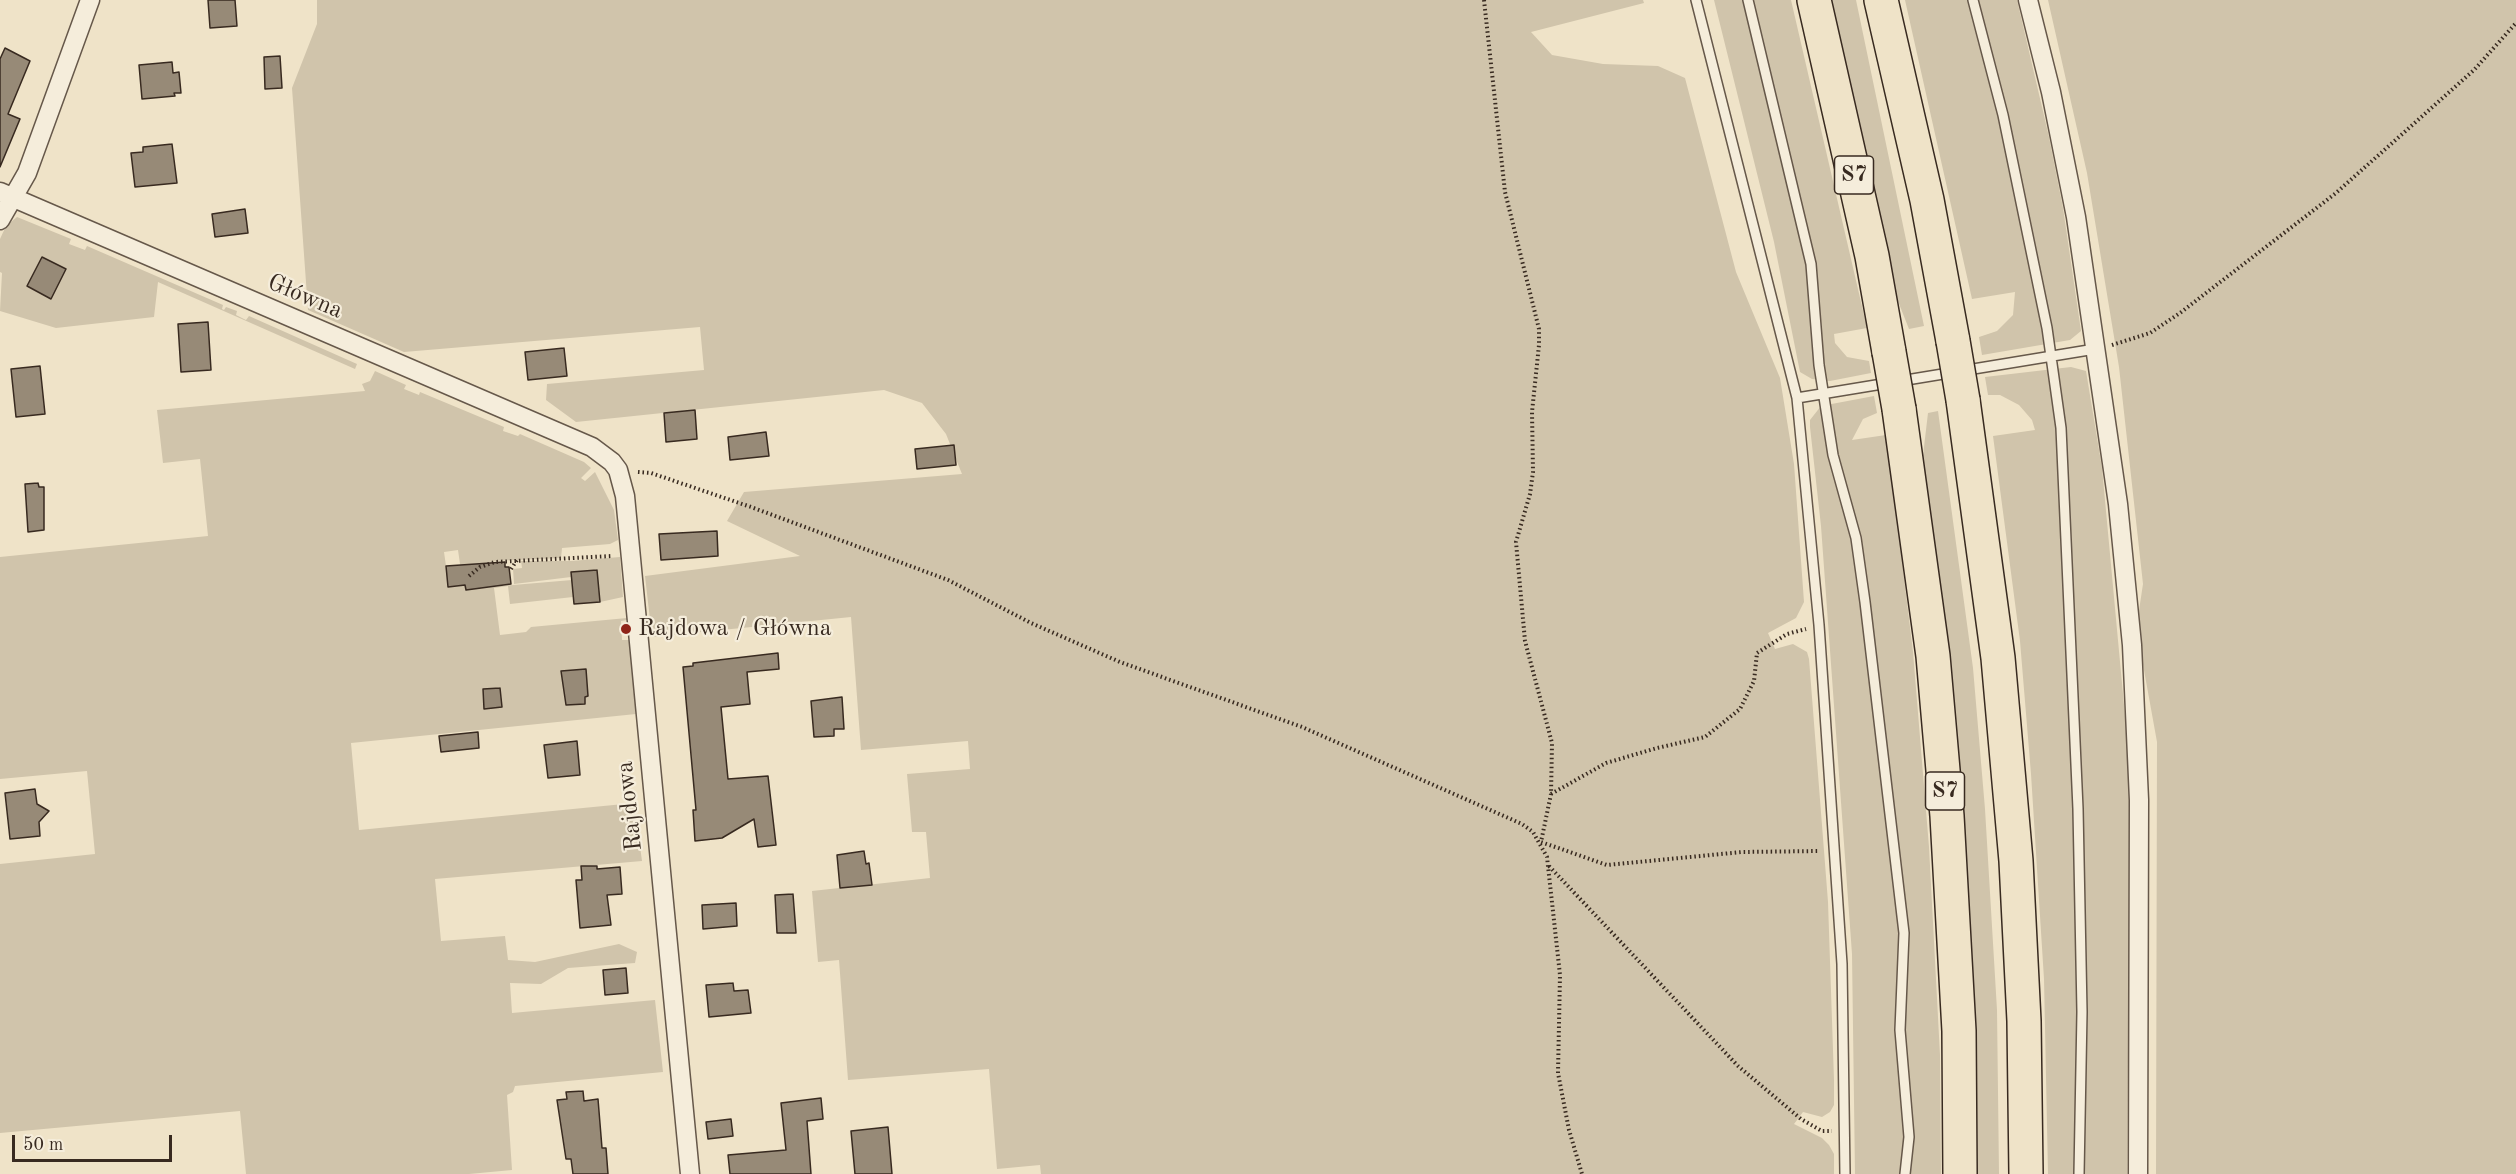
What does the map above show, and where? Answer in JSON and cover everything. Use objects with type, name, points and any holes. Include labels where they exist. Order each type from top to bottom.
[{"type":"highway","name":"S7","points":[[1814,0],[1872,256],[1899,410],[1927,611],[1945,793],[1955,940],[1960,1174]]},
{"type":"highway","points":[[1881,0],[1927,200],[1963,400],[1991,596],[2012,814],[2024,1022],[2026,1174]]},
{"type":"street","points":[[0,220],[7,194],[27,173],[90,0]]},
{"type":"street","points":[[2028,0],[2051,92],[2076,217],[2118,504],[2137,728],[2138,1174]]},
{"type":"street","name":"Główna","points":[[7,194],[592,447],[612,462],[620,475]]},
{"type":"street","name":"Rajdowa","points":[[620,475],[625,496],[690,1174]]},
{"type":"lane","points":[[1696,0],[1797,398],[1819,626],[1842,964],[1845,1174]]},
{"type":"lane","points":[[1748,0],[1811,264],[1824,394],[1833,455],[1856,538],[1900,885],[1904,933],[1900,1030],[1909,1137],[1905,1174]]},
{"type":"lane","points":[[1973,0],[2003,115],[2053,355],[2061,428],[2078,809],[2082,1012],[2079,1174]]},
{"type":"lane","points":[[1797,398],[2095,349]]},
{"type":"path","points":[[1484,0],[1505,192],[1539,329],[1532,412],[1533,472],[1530,494],[1516,542],[1525,641],[1545,709],[1552,743],[1551,794],[1541,842],[1548,865],[1560,975],[1558,1073],[1569,1130],[1582,1174]]},
{"type":"path","points":[[2095,349],[2150,333],[2180,313],[2318,207],[2474,70],[2516,23]]},
{"type":"path","points":[[620,475],[634,471],[651,473],[929,572],[1031,623],[1111,658],[1302,727],[1521,824],[1541,842],[1607,865],[1742,852],[1835,851]]},
{"type":"path","points":[[469,576],[491,562],[630,554]]},
{"type":"path","points":[[511,569],[518,560]]},
{"type":"path","points":[[1551,794],[1606,763],[1705,737],[1740,709],[1754,681],[1757,653],[1787,634],[1819,626]]},
{"type":"path","points":[[1548,865],[1738,1066],[1801,1119],[1822,1131],[1846,1132]]},
{"type":"shaded area","points":[[317,0],[1643,0],[1644,3],[1531,32],[1552,55],[1603,64],[1658,66],[1685,78],[1736,272],[1780,378],[1794,464],[1804,602],[1796,618],[1768,633],[1775,649],[1793,644],[1807,652],[1809,659],[1828,902],[1834,1080],[1834,1105],[1830,1112],[1822,1117],[1803,1112],[1794,1124],[1822,1138],[1829,1145],[1834,1154],[1834,1174],[1041,1174],[1040,1165],[997,1169],[989,1069],[848,1080],[839,960],[818,962],[812,891],[930,878],[926,832],[912,832],[907,774],[970,769],[968,741],[861,750],[851,617],[652,637],[645,576],[800,556],[727,521],[744,492],[962,474],[946,434],[922,403],[884,390],[576,422],[546,400],[547,384],[704,370],[700,327],[404,352],[308,310],[292,88],[317,24]]},
{"type":"shaded area","points":[[1714,0],[1791,0],[1867,328],[1834,334],[1835,343],[1847,357],[1869,361],[1871,373],[1830,381],[1812,379],[1800,372],[1774,242]]},
{"type":"shaded area","points":[[1828,0],[1856,0],[1924,326],[1909,329],[1892,286]]},
{"type":"shaded area","points":[[1905,0],[2017,0],[2063,208],[2081,331],[2070,340],[1982,355],[1979,337],[1997,331],[2013,315],[2015,292],[1972,299]]},
{"type":"shaded area","points":[[2048,0],[2516,0],[2516,1174],[2156,1174],[2157,742],[2142,659],[2138,617],[2143,584],[2119,367],[2087,173]]},
{"type":"shaded area","points":[[17,217],[71,239],[69,244],[85,250],[87,246],[223,305],[224,310],[226,307],[237,311],[236,315],[246,320],[249,316],[357,364],[355,369],[158,282],[154,317],[56,328],[0,311],[2,273],[0,272],[0,239],[6,226]]},
{"type":"shaded area","points":[[2071,367],[2086,371],[2102,468],[2128,748],[2130,834],[2127,1174],[2048,1174],[2044,979],[2031,774],[2020,641],[1993,436],[2035,430],[2032,420],[2019,405],[2000,395],[1988,395],[1985,377]]},
{"type":"shaded area","points":[[375,371],[406,385],[404,389],[419,395],[420,392],[504,427],[503,431],[518,436],[520,434],[584,462],[591,468],[581,478],[585,481],[595,472],[614,510],[618,540],[610,544],[562,548],[561,558],[492,561],[464,577],[466,589],[572,580],[573,597],[510,604],[508,586],[494,588],[500,635],[526,632],[531,627],[627,618],[621,621],[622,640],[629,640],[636,714],[351,743],[359,830],[634,803],[642,861],[435,879],[441,941],[505,936],[508,960],[535,962],[619,944],[637,952],[635,963],[568,968],[541,984],[510,983],[512,1013],[655,1000],[663,1072],[515,1086],[513,1092],[507,1095],[512,1170],[469,1174],[246,1174],[240,1111],[0,1133],[0,864],[95,854],[87,771],[0,779],[0,557],[208,536],[200,459],[163,463],[157,410],[365,391],[362,384],[370,381]],"holes":[[[458,550],[463,585],[449,587],[444,552]]]},
{"type":"shaded area","points":[[1874,396],[1877,413],[1863,419],[1852,440],[1886,435],[1899,536],[1913,652],[1929,847],[1940,1055],[1941,1174],[1855,1174],[1852,954],[1821,526],[1810,420],[1821,406]]},
{"type":"shaded area","points":[[1938,411],[1973,668],[1985,809],[1997,1010],[1999,1174],[1974,1174],[1922,464],[1928,413]]},
{"type":"shaded area","points":[[620,557],[623,597],[600,602],[597,570],[571,572],[571,577],[514,584],[513,569],[522,568],[521,561],[571,561]]},
{"type":"building","points":[[208,0],[235,0],[237,26],[210,28]]},
{"type":"building","points":[[5,48],[30,61],[8,114],[20,119],[0,167],[0,59]]},
{"type":"building","points":[[280,56],[282,88],[265,89],[264,57]]},
{"type":"building","points":[[172,62],[173,73],[179,72],[181,93],[174,93],[175,96],[142,99],[139,65]]},
{"type":"building","points":[[172,144],[177,183],[135,187],[131,153],[143,152],[143,147]]},
{"type":"building","points":[[245,209],[248,233],[215,237],[212,214]]},
{"type":"building","points":[[42,257],[66,269],[51,299],[27,286]]},
{"type":"building","points":[[208,322],[211,370],[181,372],[178,324]]},
{"type":"building","points":[[564,348],[567,376],[528,380],[525,352]]},
{"type":"building","points":[[40,366],[45,414],[16,417],[11,369]]},
{"type":"building","points":[[695,410],[697,439],[666,442],[664,413]]},
{"type":"building","points":[[766,432],[769,456],[730,460],[728,437]]},
{"type":"building","points":[[954,445],[956,465],[917,469],[915,449]]},
{"type":"building","points":[[38,483],[39,487],[44,487],[44,530],[28,532],[25,484]]},
{"type":"building","points":[[717,531],[718,556],[661,560],[659,534]]},
{"type":"building","points":[[505,562],[505,567],[509,567],[511,584],[466,590],[465,585],[448,587],[446,566]]},
{"type":"building","points":[[597,570],[600,602],[574,604],[571,572]]},
{"type":"building","points":[[778,653],[779,669],[747,672],[750,704],[721,707],[728,779],[768,776],[776,845],[758,847],[754,819],[722,838],[695,841],[693,810],[696,810],[683,667],[693,666],[693,663]]},
{"type":"building","points":[[586,669],[588,696],[585,697],[585,704],[566,705],[561,671]]},
{"type":"building","points":[[500,688],[502,707],[484,709],[483,689]]},
{"type":"building","points":[[842,697],[844,729],[834,729],[834,736],[814,737],[811,701]]},
{"type":"building","points":[[478,732],[479,748],[441,752],[439,736]]},
{"type":"building","points":[[577,741],[580,775],[548,778],[544,745]]},
{"type":"building","points":[[35,789],[37,804],[49,811],[39,822],[40,836],[10,839],[5,793]]},
{"type":"building","points":[[864,851],[866,864],[869,863],[872,885],[840,888],[837,855]]},
{"type":"building","points":[[581,866],[597,866],[597,869],[620,867],[622,894],[607,895],[611,925],[580,928],[576,880],[582,880]]},
{"type":"building","points":[[793,894],[796,933],[777,933],[775,895]]},
{"type":"building","points":[[736,903],[737,926],[703,929],[702,905]]},
{"type":"building","points":[[626,968],[628,993],[605,995],[603,970]]},
{"type":"building","points":[[733,983],[734,991],[748,990],[751,1013],[709,1017],[706,985]]},
{"type":"building","points":[[583,1091],[584,1101],[598,1099],[602,1148],[606,1148],[608,1174],[573,1174],[571,1159],[566,1159],[557,1100],[567,1099],[566,1092]]},
{"type":"building","points":[[821,1098],[823,1119],[807,1121],[811,1174],[730,1174],[728,1155],[786,1150],[781,1103]]},
{"type":"building","points":[[731,1119],[733,1136],[708,1139],[706,1122]]},
{"type":"building","points":[[888,1127],[892,1174],[855,1174],[851,1131]]},
{"type":"place","name":"Rajdowa / Główna","points":[[626,629]]}]
